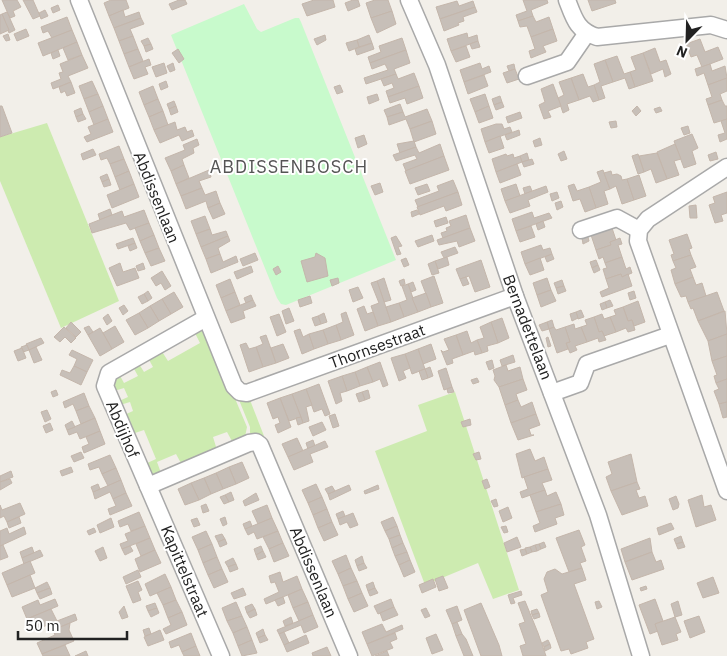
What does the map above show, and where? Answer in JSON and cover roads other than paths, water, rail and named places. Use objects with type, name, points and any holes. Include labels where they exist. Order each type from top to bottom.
[{"type":"street","name":"Abdissenlaan","points":[[79,0],[206,318],[234,386],[240,392]]},
{"type":"street","name":"Bernadettelaan","points":[[409,0],[437,65],[515,296],[598,515],[641,656]]},
{"type":"street","points":[[567,0],[575,23],[586,33],[602,37],[711,25],[727,30]]},
{"type":"street","points":[[526,76],[567,62],[586,33]]},
{"type":"street","points":[[727,167],[648,219],[639,230],[639,248],[727,491]]},
{"type":"street","points":[[581,230],[617,218],[639,230]]},
{"type":"street","name":"Thornsestraat","points":[[240,392],[247,393],[515,296]]},
{"type":"street","name":"Abdijhof","points":[[148,486],[105,386],[106,377],[109,373],[206,318]]},
{"type":"street","points":[[552,393],[580,383],[588,364],[670,335]]},
{"type":"street","name":"Abdissenlaan","points":[[148,486],[249,443],[256,442],[262,448],[349,656]]},
{"type":"street","name":"Kapittelstraat","points":[[148,486],[221,656]]},
{"type":"district","name":"ABDISSENBOSCH","points":[[289,167]]}]
